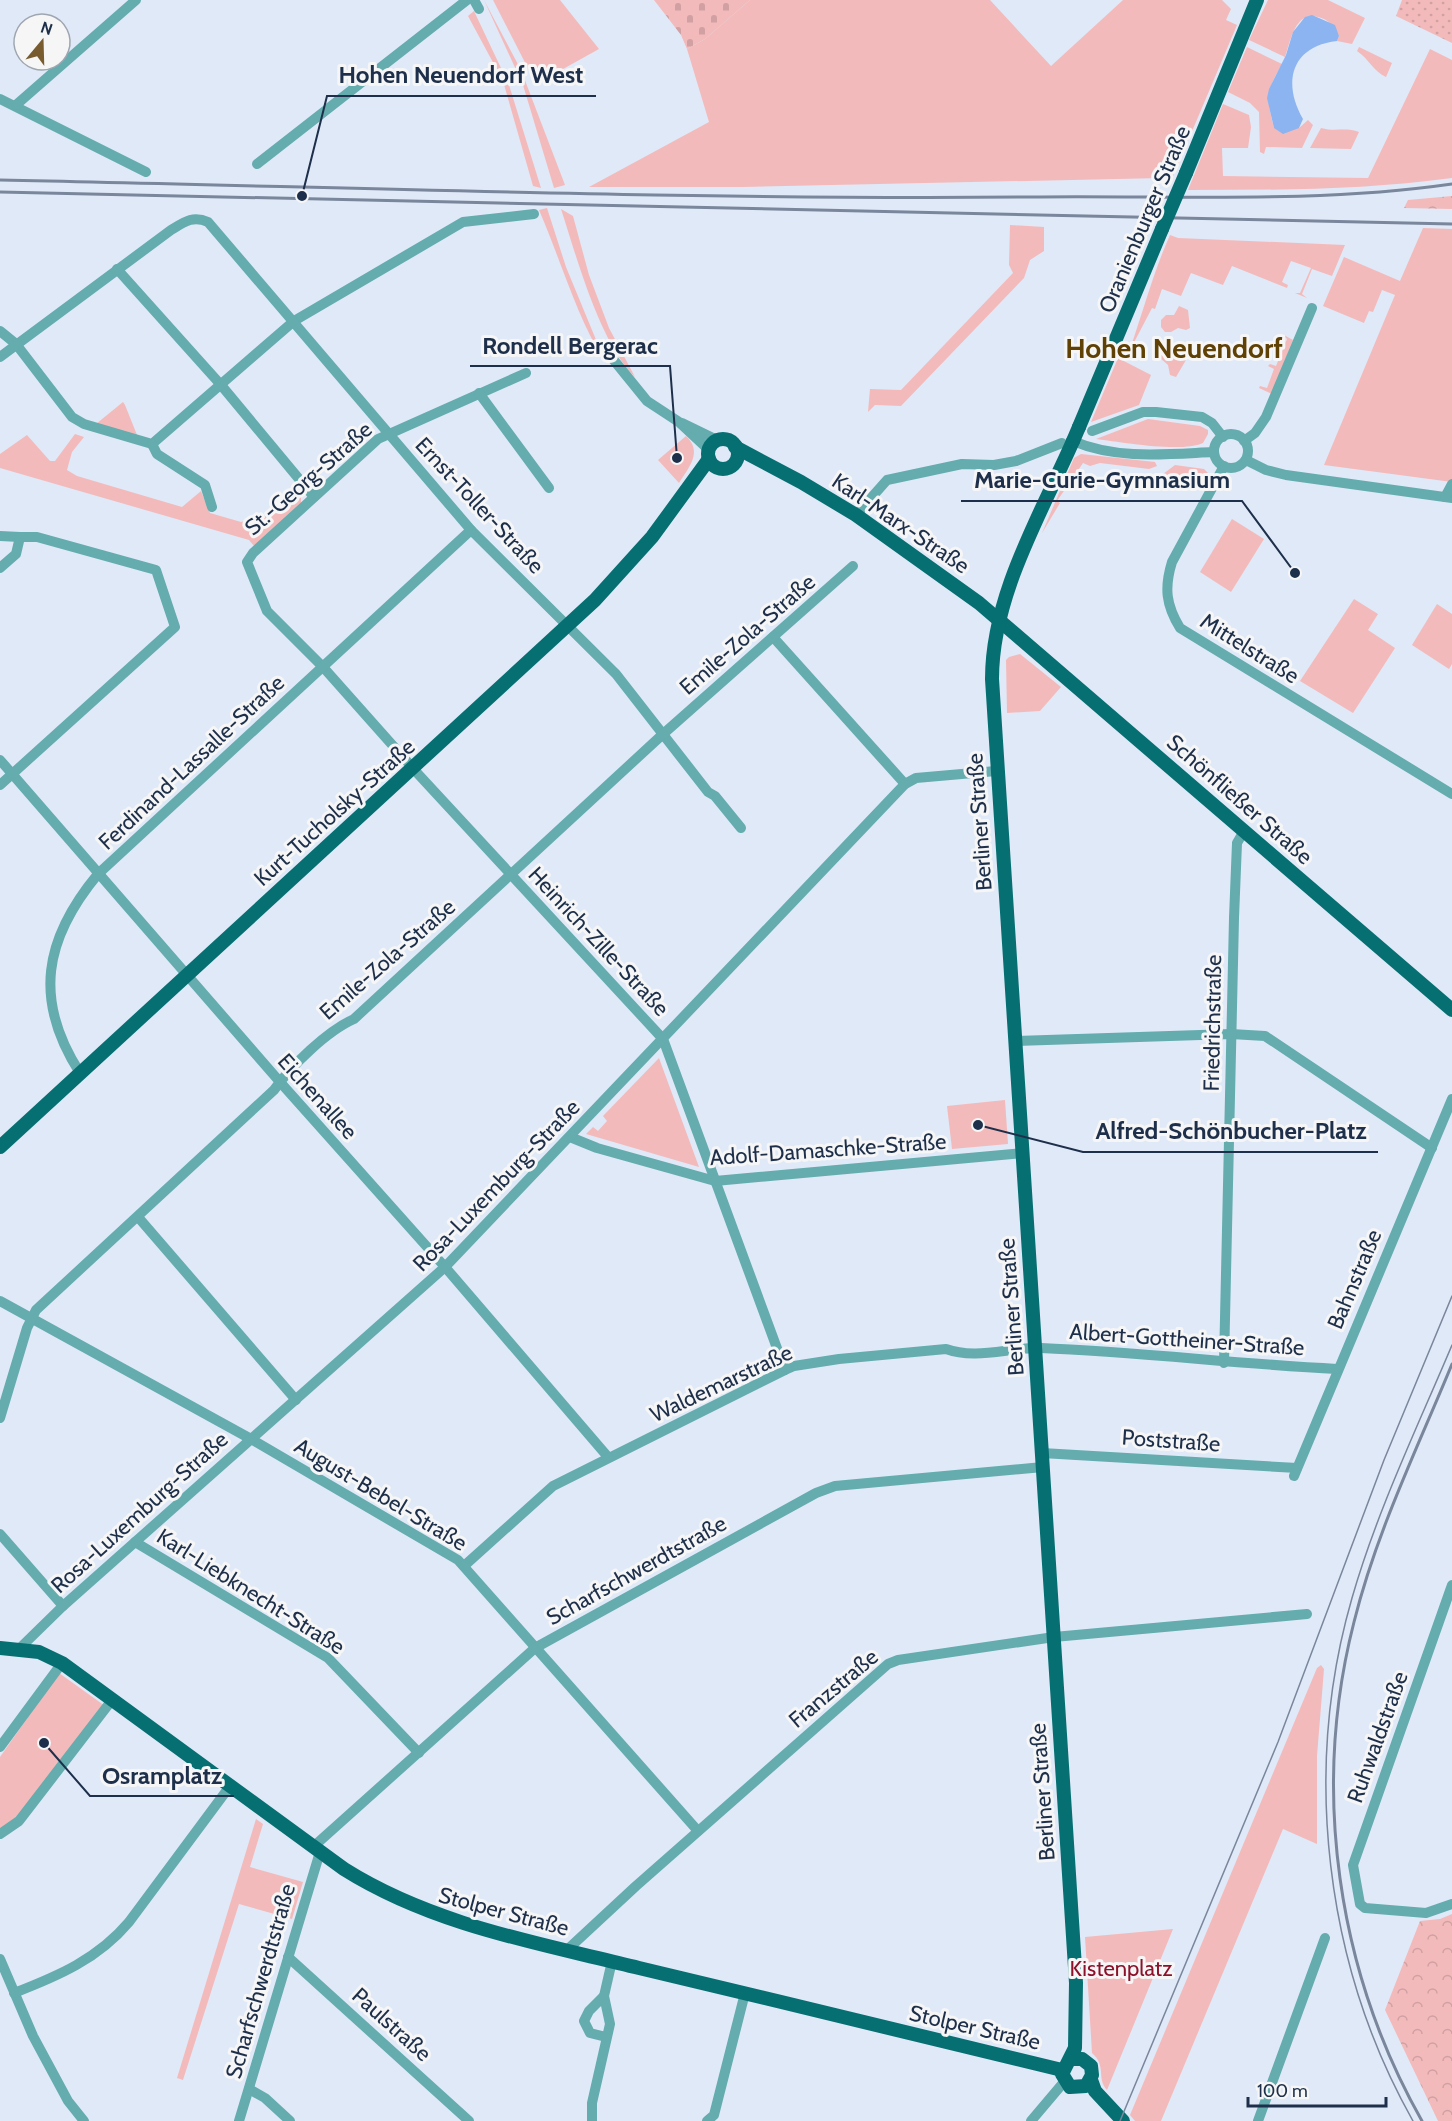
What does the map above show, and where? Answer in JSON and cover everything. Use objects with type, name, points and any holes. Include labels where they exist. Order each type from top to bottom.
[{"type":"main road","name":"Oranienburger Straße","points":[[1000,620],[1021,558],[1071,444],[1085,429],[1162,229],[1257,0]]},
{"type":"main road","name":"Karl-Marx-Straße","points":[[773,467],[735,462],[728,468],[713,454],[729,441],[735,447],[773,467],[856,515],[1000,620]]},
{"type":"main road","points":[[735,447],[735,462]]},
{"type":"main road","name":"Kurt-Tucholsky-Straße","points":[[0,1147],[568,626],[627,567],[713,454]]},
{"type":"main road","name":"Berliner Straße","points":[[1000,620],[992,672],[996,771],[1077,1992],[1075,2048],[1066,2070]]},
{"type":"main road","name":"Schönfließer Straße","points":[[1000,620],[1452,1010]]},
{"type":"main road","name":"Stolper Straße","points":[[0,1648],[20,1648],[39,1652],[62,1663],[317,1850],[376,1889],[421,1910],[567,1950],[1066,2070]]},
{"type":"main road","name":"Berliner Straße","points":[[1077,1992],[1081,2002],[1083,2045],[1088,2062]]},
{"type":"main road","points":[[1113,2121],[1077,2088],[1066,2070],[1082,2059],[1088,2062],[1092,2070],[1091,2080],[1095,2091],[1124,2121]]},
{"type":"main road","points":[[1077,2088],[1086,2086],[1091,2080]]},
{"type":"street","points":[[16,105],[135,0]]},
{"type":"street","points":[[257,164],[467,0]]},
{"type":"street","points":[[0,99],[146,172]]},
{"type":"street","points":[[152,444],[294,321],[462,222],[534,214]]},
{"type":"street","name":"Ernst-Toller-Straße","points":[[117,269],[187,220],[199,218],[219,232],[471,530],[616,674],[662,735],[741,828]]},
{"type":"street","points":[[0,357],[117,269],[221,385],[314,496]]},
{"type":"street","points":[[1244,441],[1266,417],[1312,308]]},
{"type":"street","points":[[0,331],[16,344],[72,417],[84,424],[152,444],[157,454],[205,485],[212,507]]},
{"type":"street","name":"Karl-Marx-Straße","points":[[608,353],[647,401],[679,423],[687,423],[713,454]]},
{"type":"street","name":"St.-Georg-Straße","points":[[267,611],[247,562],[253,553],[314,496],[388,433],[405,429],[526,372]]},
{"type":"street","points":[[479,393],[549,488]]},
{"type":"street","points":[[1085,429],[1143,412],[1156,412],[1203,417],[1212,423],[1223,437]]},
{"type":"street","points":[[1233,435],[1244,441],[1248,450],[1246,460],[1238,467],[1224,466],[1217,460],[1214,452],[1217,442],[1223,437],[1233,435]]},
{"type":"street","points":[[856,515],[886,480],[962,464],[994,465],[1016,461],[1071,444],[1150,455],[1214,452]]},
{"type":"street","points":[[1246,460],[1266,470],[1286,475],[1449,498],[1452,484]]},
{"type":"street","name":"Mittelstraße","points":[[1224,466],[1172,562],[1168,574],[1165,590],[1167,604],[1180,628],[1452,794]]},
{"type":"street","name":"Ferdinand-Lassalle-Straße","points":[[80,1073],[63,1047],[54,1019],[50,988],[54,950],[65,921],[79,897],[98,874],[471,530]]},
{"type":"street","points":[[0,536],[37,537],[156,570],[175,627],[0,785]]},
{"type":"street","points":[[0,568],[16,554],[20,537]]},
{"type":"street","name":"Emile-Zola-Straße","points":[[0,1418],[31,1318],[340,1025],[354,1019],[662,735],[853,566]]},
{"type":"street","name":"Heinrich-Zille-Straße","points":[[267,611],[323,667],[663,1040],[785,1370]]},
{"type":"street","points":[[773,637],[905,784],[916,778],[996,771]]},
{"type":"street","name":"Eichenallee","points":[[0,760],[280,1082],[445,1267],[608,1457]]},
{"type":"street","name":"Rosa-Luxemburg-Straße","points":[[20,1648],[63,1606],[445,1267],[663,1040],[849,840],[905,784]]},
{"type":"street","name":"Friedrichstraße","points":[[1224,1363],[1237,843],[1245,831]]},
{"type":"street","points":[[1014,1041],[1231,1034],[1265,1036],[1432,1148]]},
{"type":"street","name":"Bahnstraße","points":[[1295,1472],[1452,1099]]},
{"type":"street","name":"Adolf-Damaschke-Straße","points":[[570,1137],[608,1151],[715,1181],[1023,1153]]},
{"type":"street","points":[[138,1217],[296,1400]]},
{"type":"street","name":"August-Bebel-Straße","points":[[0,1300],[250,1439],[464,1566],[698,1831]]},
{"type":"street","name":"Albert-Gottheiner-Straße","points":[[1035,1348],[1224,1363],[1337,1369]]},
{"type":"street","name":"Waldemarstraße","points":[[464,1566],[544,1492],[608,1457],[794,1366],[839,1359],[940,1350],[972,1354],[1035,1348]]},
{"type":"street","name":"Poststraße","points":[[1042,1453],[1295,1472]]},
{"type":"street","name":"Scharfschwerdtstraße","points":[[239,2121],[317,1850],[419,1753],[535,1648],[825,1488],[1043,1467]]},
{"type":"street","points":[[0,1534],[63,1606]]},
{"type":"street","name":"Karl-Liebknecht-Straße","points":[[135,1542],[328,1658],[419,1753]]},
{"type":"street","name":"Ruhwaldstraße","points":[[1452,1585],[1354,1856],[1353,1865],[1360,1904],[1365,1908],[1426,1913],[1452,1904]]},
{"type":"street","name":"Franzstraße","points":[[567,1950],[698,1831],[888,1665],[909,1658],[1054,1637],[1307,1614]]},
{"type":"street","points":[[0,1748],[62,1663]]},
{"type":"street","points":[[0,1834],[19,1821],[112,1700]]},
{"type":"street","points":[[14,1993],[65,1973],[112,1941],[129,1922],[230,1786]]},
{"type":"street","points":[[1258,2121],[1325,1938]]},
{"type":"street","name":"Paulstraße","points":[[288,1957],[469,2121]]},
{"type":"street","points":[[0,1959],[14,1993],[65,2096],[84,2121]]},
{"type":"street","points":[[592,2121],[592,2103],[609,2014],[604,1996],[612,1961]]},
{"type":"street","points":[[712,2119],[745,1993]]},
{"type":"street","points":[[604,1996],[589,2011],[584,2021],[590,2033],[606,2037]]},
{"type":"street","points":[[1031,2121],[1066,2070]]},
{"type":"street","points":[[249,2089],[265,2098],[290,2121]]},
{"type":"green space","points":[[484,0],[521,70],[565,185],[554,188],[523,85]]},
{"type":"green space","points":[[493,0],[560,0],[599,49],[536,84]]},
{"type":"green space","points":[[654,0],[750,0],[705,39],[687,49],[681,35]]},
{"type":"green space","points":[[750,0],[990,0],[1051,66],[1123,0],[1222,0],[1231,9],[1226,20],[1237,25],[1168,188],[1162,178],[743,187],[589,187],[709,122],[687,49],[705,39]]},
{"type":"green space","points":[[1268,0],[1328,0],[1365,18],[1352,44],[1337,41],[1339,36],[1326,20],[1310,16],[1304,18],[1295,29],[1285,57],[1249,40]]},
{"type":"green space","points":[[1402,0],[1452,0],[1452,43],[1396,16]]},
{"type":"green space","points":[[474,11],[509,85],[541,188],[533,186],[503,81],[468,16]]},
{"type":"green space","points":[[1247,47],[1282,64],[1270,88],[1271,117],[1274,128],[1299,128],[1308,120],[1313,125],[1302,148],[1266,147],[1264,154],[1260,152],[1259,112],[1250,103],[1228,92]]},
{"type":"green space","points":[[1359,47],[1392,63],[1386,77],[1357,51]]},
{"type":"green space","points":[[1430,49],[1452,60],[1452,178],[1353,187],[1188,190],[1223,104],[1249,115],[1251,127],[1248,148],[1222,148],[1223,176],[1368,178]]},
{"type":"green space","points":[[1321,128],[1359,132],[1351,149],[1310,148]]},
{"type":"green space","points":[[1452,196],[1452,209],[1404,208],[1408,200]]},
{"type":"green space","points":[[547,208],[566,267],[606,364],[586,327],[539,210]]},
{"type":"green space","points":[[561,209],[573,216],[589,275],[609,328],[635,377],[622,362],[600,321],[590,298]]},
{"type":"green space","points":[[1010,225],[1044,227],[1044,251],[1030,260],[1024,278],[901,406],[875,405],[868,412],[870,389],[901,390],[1013,273],[1009,265]]},
{"type":"green space","points":[[1423,228],[1452,229],[1452,482],[1324,465],[1395,295],[1382,290],[1373,312],[1369,311],[1364,323],[1323,306],[1344,257],[1400,281]]},
{"type":"green space","points":[[1170,235],[1178,238],[1345,245],[1332,276],[1312,269],[1302,294],[1307,298],[1295,293],[1300,293],[1311,268],[1291,261],[1282,282],[1288,285],[1287,288],[1232,266],[1223,285],[1191,273],[1181,296],[1162,289],[1155,309],[1152,308],[1129,352],[1153,278]]},
{"type":"green space","points":[[1179,306],[1188,310],[1190,328],[1186,330],[1178,328],[1165,332],[1161,327],[1161,320],[1166,315],[1174,315]]},
{"type":"green space","points":[[1282,334],[1293,340],[1272,394],[1259,388],[1260,386],[1267,388],[1274,369],[1268,366],[1270,364],[1276,366],[1287,339]]},
{"type":"green space","points":[[1169,348],[1186,360],[1176,377],[1170,375],[1168,365],[1159,357],[1163,349]]},
{"type":"green space","points":[[1118,358],[1151,375],[1139,405],[1091,422]]},
{"type":"green space","points":[[123,402],[125,405],[137,435],[96,424]]},
{"type":"green space","points":[[1148,419],[1200,426],[1208,430],[1208,434],[1203,443],[1181,447],[1151,446],[1096,439]]},
{"type":"green space","points":[[75,434],[84,437],[72,452],[67,470],[77,476],[182,507],[201,491],[210,513],[241,522],[277,512],[301,493],[301,504],[254,546],[249,540],[0,468],[0,454],[27,435],[50,461],[55,461]]},
{"type":"green space","points":[[686,436],[691,442],[694,454],[693,460],[679,483],[658,460]]},
{"type":"green space","points":[[1081,454],[1155,462],[1157,466],[1149,469],[1100,463],[1090,466],[1083,463],[1057,501],[1060,503],[1042,533],[1074,458]]},
{"type":"green space","points":[[1175,465],[1204,469],[1210,475],[1205,485],[1163,474]]},
{"type":"green space","points":[[1232,519],[1264,539],[1231,592],[1200,572]]},
{"type":"green space","points":[[1354,599],[1378,614],[1368,630],[1395,648],[1353,713],[1300,681]]},
{"type":"green space","points":[[1437,604],[1452,614],[1452,664],[1449,669],[1412,645]]},
{"type":"green space","points":[[1020,654],[1061,687],[1040,711],[1007,713],[1006,660]]},
{"type":"green space","points":[[659,1058],[699,1167],[586,1134],[593,1127],[598,1131],[607,1121],[603,1116]]},
{"type":"green space","points":[[1005,1100],[1008,1144],[952,1149],[947,1106]]},
{"type":"green space","points":[[1321,1665],[1324,1669],[1317,1756],[1317,1844],[1283,1829],[1161,2121],[1135,2121],[1130,2115],[1317,1668]]},
{"type":"green space","points":[[59,1673],[105,1706],[17,1819],[0,1831],[0,1757]]},
{"type":"green space","points":[[256,1819],[263,1824],[250,1867],[303,1882],[292,1919],[239,1904],[183,2080],[177,2078]]},
{"type":"green space","points":[[1452,1914],[1452,2121],[1438,2121],[1385,2010],[1420,1921],[1440,1919]]},
{"type":"green space","name":"Kistenplatz","points":[[1173,1929],[1107,2090],[1102,2081],[1099,2063],[1092,2053],[1085,1937]]},
{"type":"water","points":[[1312,15],[1335,25],[1339,36],[1337,41],[1321,44],[1300,58],[1292,80],[1293,92],[1303,119],[1299,128],[1283,134],[1274,128],[1267,98],[1269,89],[1286,55],[1293,32],[1305,17]]},
{"type":"tram line","points":[[1120,2121],[1278,1742],[1384,1460],[1452,1296]]},
{"type":"tram line","points":[[1413,2121],[1383,2061],[1359,1998],[1342,1933],[1331,1866],[1326,1798],[1328,1731],[1337,1664],[1362,1566],[1398,1470],[1452,1345]]},
{"type":"railway","points":[[0,180],[772,197],[1294,196],[1347,194],[1452,184]]},
{"type":"railway","points":[[0,192],[1452,224]]},
{"type":"railway","points":[[1422,2121],[1393,2063],[1369,2003],[1352,1941],[1340,1878],[1334,1814],[1335,1750],[1341,1686],[1363,1589],[1385,1524],[1452,1364]]},
{"type":"place","name":"Hohen Neuendorf West","points":[[302,196]]},
{"type":"place","name":"Rondell Bergerac","points":[[677,458]]},
{"type":"place","name":"Marie-Curie-Gymnasium","points":[[1295,573]]},
{"type":"place","name":"Alfred-Schönbucher-Platz","points":[[978,1125]]},
{"type":"place","name":"Osramplatz","points":[[44,1743]]},
{"type":"district","name":"Hohen Neuendorf","points":[[1174,348]]}]
